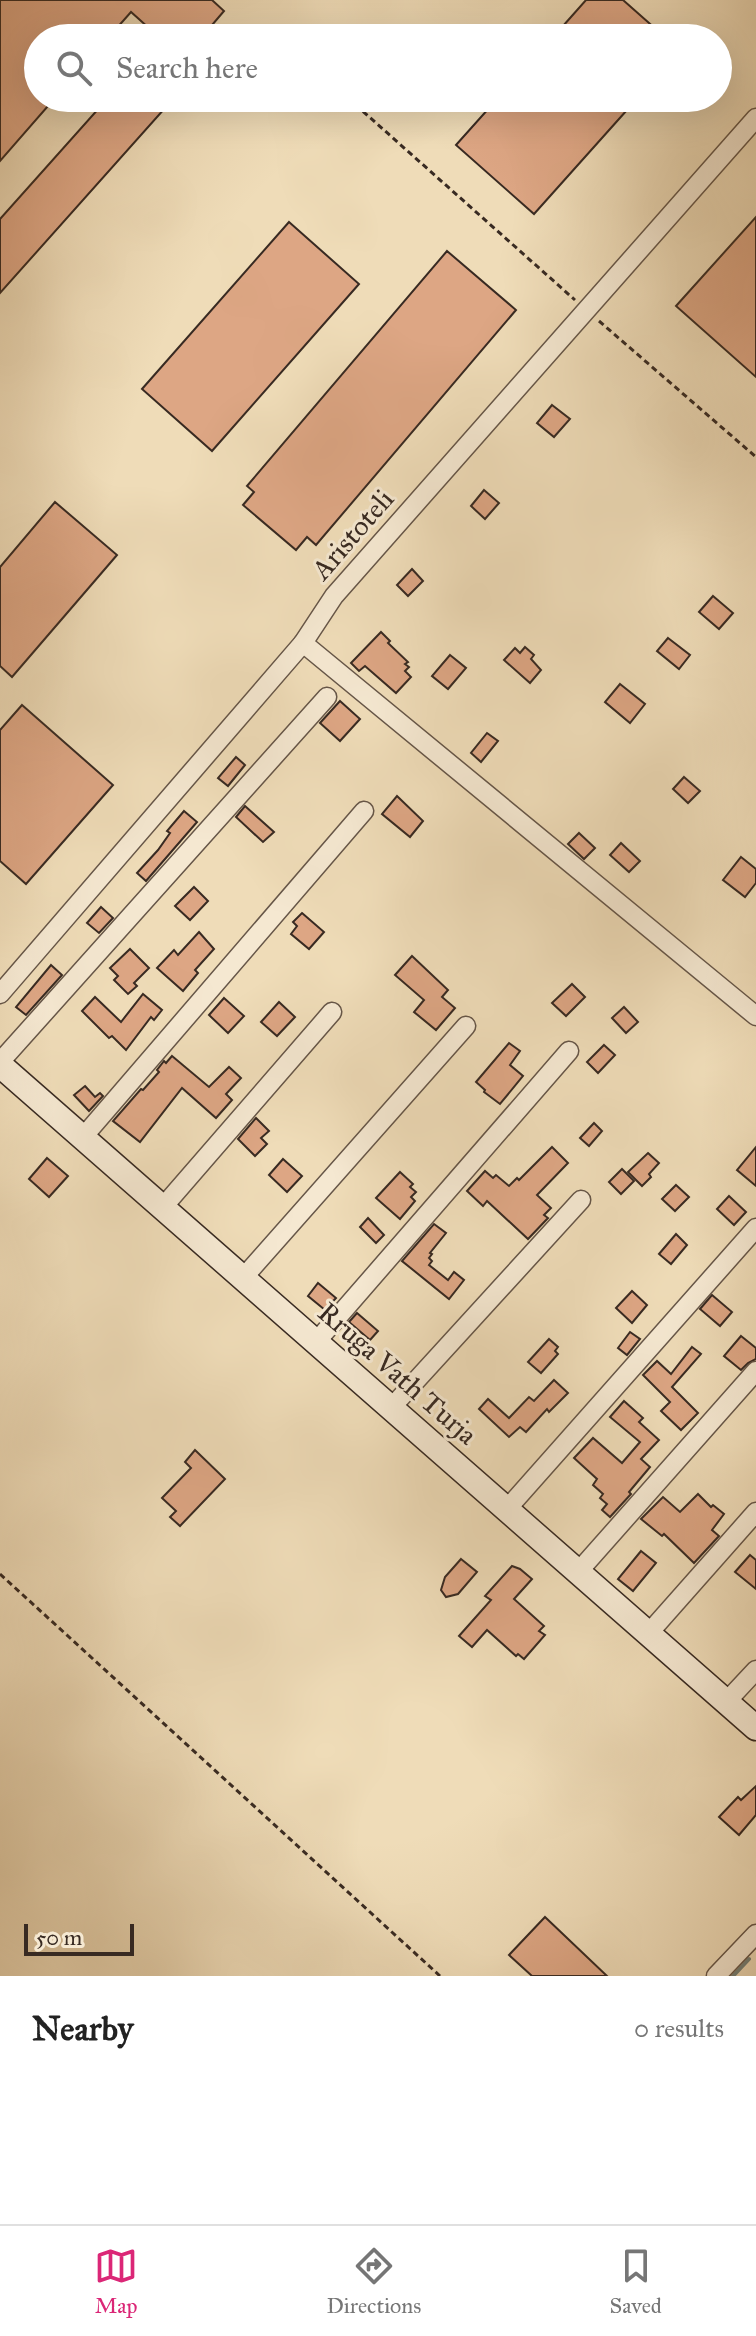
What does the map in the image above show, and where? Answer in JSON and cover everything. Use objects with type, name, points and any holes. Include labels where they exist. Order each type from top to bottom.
[{"type":"street","name":"Aristoteli","points":[[0,994],[303,643],[334,596],[756,118]]},
{"type":"street","points":[[303,643],[756,1016]]},
{"type":"street","points":[[0,1064],[327,697]]},
{"type":"street","points":[[84,1136],[364,811]]},
{"type":"street","points":[[163,1207],[332,1012]]},
{"type":"street","points":[[243,1278],[466,1026]]},
{"type":"street","points":[[316,1342],[569,1051]]},
{"type":"street","name":"Rruga Vath Turja","points":[[0,1064],[756,1728]]},
{"type":"street","points":[[391,1408],[581,1200]]},
{"type":"street","points":[[507,1509],[756,1228]]},
{"type":"street","points":[[578,1572],[756,1371]]},
{"type":"street","points":[[648,1634],[756,1512]]},
{"type":"street","points":[[727,1701],[756,1670]]},
{"type":"street","points":[[716,1976],[756,1934]]},
{"type":"path","points":[[364,112],[756,457]]},
{"type":"path","points":[[0,1574],[440,1976]]},
{"type":"building","points":[[0,0],[212,0],[224,11],[213,24],[144,24],[131,12],[120,24],[24,24],[24,112],[43,112],[0,161]]},
{"type":"building","points":[[586,0],[623,0],[650,24],[565,24]]},
{"type":"building","points":[[96,112],[162,112],[0,293],[0,219]]},
{"type":"building","points":[[485,112],[625,112],[534,214],[456,145]]},
{"type":"building","points":[[756,217],[756,377],[676,306]]},
{"type":"building","points":[[289,222],[359,284],[212,451],[142,389]]},
{"type":"building","points":[[447,251],[516,310],[316,545],[307,537],[296,550],[243,505],[254,492],[247,486]]},
{"type":"building","points":[[552,405],[570,419],[554,437],[537,423]]},
{"type":"building","points":[[484,490],[499,503],[485,519],[471,506]]},
{"type":"building","points":[[55,502],[117,555],[12,677],[0,666],[0,567]]},
{"type":"building","points":[[412,569],[423,581],[408,596],[397,585]]},
{"type":"building","points":[[713,596],[733,613],[719,629],[699,612]]},
{"type":"building","points":[[381,632],[408,662],[405,664],[409,667],[405,671],[411,677],[396,693],[365,666],[359,671],[351,663]]},
{"type":"building","points":[[668,638],[690,655],[679,669],[657,651]]},
{"type":"building","points":[[525,647],[534,655],[531,659],[541,670],[530,683],[504,660],[515,648],[520,653]]},
{"type":"building","points":[[450,655],[466,668],[448,689],[432,676]]},
{"type":"building","points":[[620,684],[645,704],[630,723],[605,702]]},
{"type":"building","points":[[340,701],[360,719],[340,741],[320,723]]},
{"type":"building","points":[[22,705],[113,785],[26,884],[0,861],[0,730]]},
{"type":"building","points":[[487,733],[498,741],[481,762],[471,753]]},
{"type":"building","points":[[236,757],[245,765],[228,786],[218,778]]},
{"type":"building","points":[[684,777],[700,791],[688,803],[673,789]]},
{"type":"building","points":[[397,796],[423,821],[410,837],[382,814]]},
{"type":"building","points":[[245,806],[274,832],[263,842],[236,817]]},
{"type":"building","points":[[184,811],[197,822],[146,881],[137,873],[158,850],[170,833],[167,831]]},
{"type":"building","points":[[579,833],[595,848],[584,859],[568,844]]},
{"type":"building","points":[[621,843],[640,861],[629,872],[610,855]]},
{"type":"building","points":[[741,857],[756,869],[756,883],[745,897],[723,880]]},
{"type":"building","points":[[194,887],[208,901],[190,920],[175,906]]},
{"type":"building","points":[[101,907],[113,918],[99,933],[87,923]]},
{"type":"building","points":[[302,913],[324,932],[309,949],[291,934],[297,926],[293,922]]},
{"type":"building","points":[[199,932],[214,949],[195,970],[198,973],[183,991],[157,968],[174,950],[178,955]]},
{"type":"building","points":[[130,949],[149,968],[128,994],[114,980],[118,976],[110,968]]},
{"type":"building","points":[[412,956],[448,990],[442,997],[455,1008],[436,1030],[414,1012],[424,1000],[395,975]]},
{"type":"building","points":[[51,965],[62,975],[26,1015],[16,1007]]},
{"type":"building","points":[[572,984],[585,997],[566,1016],[552,1003]]},
{"type":"building","points":[[143,994],[162,1010],[154,1020],[151,1017],[126,1050],[82,1011],[95,997],[121,1022]]},
{"type":"building","points":[[224,998],[244,1016],[228,1033],[209,1015]]},
{"type":"building","points":[[279,1002],[295,1017],[277,1036],[261,1022]]},
{"type":"building","points":[[624,1007],[638,1022],[626,1033],[612,1018]]},
{"type":"building","points":[[509,1043],[520,1051],[510,1065],[523,1076],[500,1104],[476,1082]]},
{"type":"building","points":[[604,1045],[615,1055],[598,1073],[587,1062]]},
{"type":"building","points":[[172,1056],[209,1087],[229,1067],[241,1078],[226,1094],[232,1100],[216,1118],[182,1088],[140,1142],[113,1121],[159,1072],[157,1070],[164,1061],[166,1063]]},
{"type":"building","points":[[85,1086],[95,1097],[100,1093],[103,1096],[89,1111],[74,1095]]},
{"type":"building","points":[[256,1118],[269,1131],[261,1138],[267,1144],[255,1156],[238,1139]]},
{"type":"building","points":[[594,1123],[602,1131],[589,1146],[580,1138]]},
{"type":"building","points":[[552,1147],[568,1163],[537,1195],[551,1208],[544,1215],[548,1218],[528,1239],[487,1201],[483,1206],[467,1191],[485,1171],[493,1178],[496,1175],[509,1186]]},
{"type":"building","points":[[756,1147],[756,1186],[737,1170]]},
{"type":"building","points":[[648,1153],[659,1163],[642,1186],[628,1172]]},
{"type":"building","points":[[47,1158],[68,1176],[49,1197],[29,1179]]},
{"type":"building","points":[[283,1159],[302,1176],[287,1192],[269,1175]]},
{"type":"building","points":[[622,1169],[634,1181],[621,1194],[609,1182]]},
{"type":"building","points":[[400,1172],[413,1184],[410,1187],[416,1192],[411,1197],[415,1201],[400,1219],[376,1198]]},
{"type":"building","points":[[676,1185],[689,1197],[675,1211],[662,1199]]},
{"type":"building","points":[[729,1196],[746,1212],[734,1225],[717,1209]]},
{"type":"building","points":[[368,1218],[384,1235],[376,1243],[360,1227]]},
{"type":"building","points":[[434,1224],[446,1233],[430,1253],[432,1261],[429,1265],[448,1280],[454,1272],[464,1280],[449,1299],[402,1261]]},
{"type":"building","points":[[676,1234],[687,1245],[671,1264],[659,1254]]},
{"type":"building","points":[[318,1283],[336,1298],[325,1310],[308,1296]]},
{"type":"building","points":[[632,1291],[647,1305],[632,1323],[616,1308]]},
{"type":"building","points":[[712,1295],[732,1312],[720,1326],[700,1309]]},
{"type":"building","points":[[357,1313],[378,1331],[370,1340],[349,1322]]},
{"type":"building","points":[[630,1332],[640,1339],[627,1355],[618,1348]]},
{"type":"building","points":[[741,1336],[756,1348],[756,1359],[741,1370],[724,1356]]},
{"type":"building","points":[[549,1339],[558,1347],[555,1351],[558,1354],[541,1373],[528,1362]]},
{"type":"building","points":[[692,1347],[701,1354],[672,1387],[698,1413],[681,1430],[661,1411],[670,1402],[643,1375],[657,1361],[671,1374]]},
{"type":"building","points":[[554,1380],[568,1393],[549,1412],[547,1409],[526,1432],[520,1427],[509,1437],[479,1409],[488,1399],[509,1418],[529,1397],[534,1401]]},
{"type":"building","points":[[624,1401],[643,1418],[639,1422],[659,1440],[641,1459],[650,1467],[610,1517],[602,1510],[607,1504],[600,1498],[603,1494],[593,1485],[597,1479],[574,1458],[593,1438],[622,1463],[640,1442],[610,1417]]},
{"type":"building","points":[[195,1450],[225,1479],[180,1526],[170,1517],[176,1511],[162,1498],[191,1468],[185,1462]]},
{"type":"building","points":[[698,1494],[724,1514],[712,1530],[719,1536],[694,1563],[664,1534],[662,1536],[641,1519],[663,1497],[680,1512]]},
{"type":"building","points":[[641,1551],[656,1563],[633,1591],[618,1579]]},
{"type":"building","points":[[750,1555],[756,1560],[756,1589],[735,1572]]},
{"type":"building","points":[[461,1559],[477,1572],[458,1594],[446,1597],[441,1590],[445,1577]]},
{"type":"building","points":[[512,1566],[532,1579],[514,1599],[544,1626],[539,1631],[545,1635],[524,1659],[518,1654],[516,1656],[487,1630],[472,1647],[459,1636],[491,1600],[485,1596]]},
{"type":"building","points":[[756,1786],[756,1815],[739,1835],[719,1817],[738,1797],[741,1800]]},
{"type":"building","points":[[545,1917],[607,1976],[532,1976],[509,1955]]},
{"type":"waterway","points":[[733,1976],[749,1959]]}]
